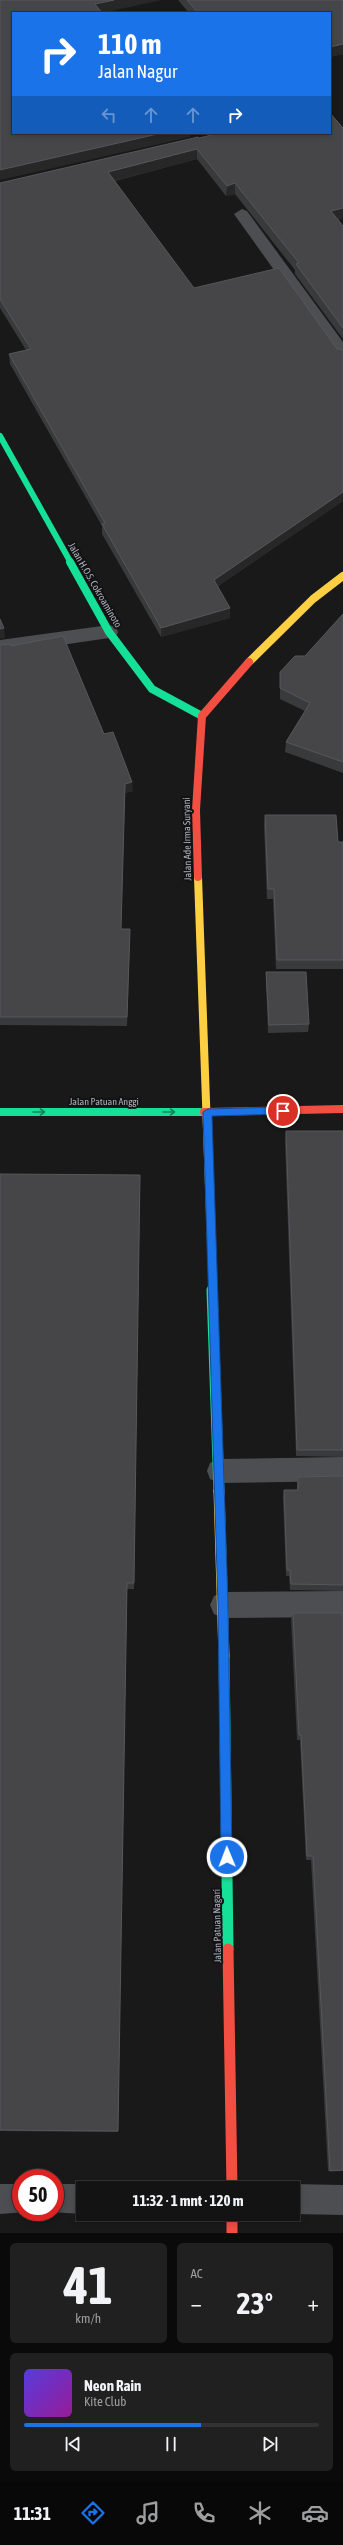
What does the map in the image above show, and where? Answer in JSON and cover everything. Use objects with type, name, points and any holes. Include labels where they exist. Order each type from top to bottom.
[{"type":"main road","name":"Jalan H.O.S. Cokroaminoto","points":[[0,436],[109,632],[152,689],[202,716]]},
{"type":"main road","points":[[202,716],[251,660],[313,599],[343,576]]},
{"type":"main road","name":"Jalan Ade Irma Suryani","points":[[202,716],[196,810],[208,1112]]},
{"type":"main road","name":"Jalan Patuan Anggi","points":[[0,1112],[208,1112],[343,1109]]},
{"type":"main road","name":"Jalan Patuan Nagari","points":[[208,1112],[223,1605],[232,2181]]},
{"type":"main road","points":[[232,2221],[232,2233]]},
{"type":"street","points":[[242,214],[343,354]]},
{"type":"street","points":[[0,647],[109,632]]},
{"type":"street","points":[[219,1471],[343,1469]]},
{"type":"street","points":[[223,1605],[343,1604]]},
{"type":"street","points":[[0,2199],[12,2199]]},
{"type":"street","points":[[64,2199],[76,2199]]},
{"type":"street","points":[[300,2199],[343,2200]]},
{"type":"building","points":[[0,0],[114,0],[95,4],[101,12],[12,12],[12,134],[158,134],[0,170]]},
{"type":"building","points":[[187,0],[343,0],[343,44],[331,47],[331,12],[197,12]]},
{"type":"building","points":[[331,114],[343,128],[343,208],[331,211],[343,226],[343,328],[296,264],[299,263],[235,183],[227,186],[197,149],[108,172],[194,288],[279,268],[337,349],[343,350],[343,492],[214,580],[230,608],[161,628],[102,524],[105,523],[9,354],[31,349],[0,299],[0,183],[216,134],[331,134]]},
{"type":"building","points":[[343,614],[343,762],[286,742],[310,703],[280,688],[280,672],[295,656],[305,656]]},
{"type":"building","points":[[0,619],[4,628],[0,629]]},
{"type":"building","points":[[63,636],[104,734],[113,732],[132,782],[125,784],[121,929],[130,929],[127,1017],[0,1017],[0,645],[10,644],[11,646]]},
{"type":"building","points":[[265,815],[336,815],[338,842],[343,842],[343,960],[277,960],[274,889],[268,889]]},
{"type":"building","points":[[266,972],[306,972],[309,1024],[269,1025]]},
{"type":"building","points":[[286,1131],[343,1131],[343,1450],[297,1450]]},
{"type":"building","points":[[0,1174],[140,1175],[134,1583],[127,1583],[118,2131],[0,2130]]},
{"type":"building","points":[[343,1476],[343,1585],[291,1584],[290,1570],[287,1570],[284,1490],[298,1490],[298,1477]]},
{"type":"building","points":[[293,1613],[343,1613],[343,2170],[330,2171],[313,1856],[307,1856]]},
{"type":"traffic: fast","points":[[0,436],[109,632],[152,689],[202,716]]},
{"type":"traffic: fast","points":[[0,1112],[204,1112]]},
{"type":"traffic: fast","points":[[210,1214],[219,1491]]},
{"type":"traffic: fast","points":[[224,1656],[228,1949]]},
{"type":"traffic: slow","points":[[249,662],[313,599],[343,576]]},
{"type":"traffic: slow","points":[[198,877],[210,1214]]},
{"type":"traffic: slow","points":[[219,1491],[224,1656]]},
{"type":"traffic: jam","points":[[198,877],[196,810],[202,716],[249,662]]},
{"type":"traffic: jam","points":[[204,1112],[343,1109]]},
{"type":"traffic: jam","points":[[228,1949],[232,2181]]},
{"type":"traffic: jam","points":[[232,2221],[232,2233]]},
{"type":"route","points":[[227,1857],[223,1605],[208,1112],[283,1111]]}]
